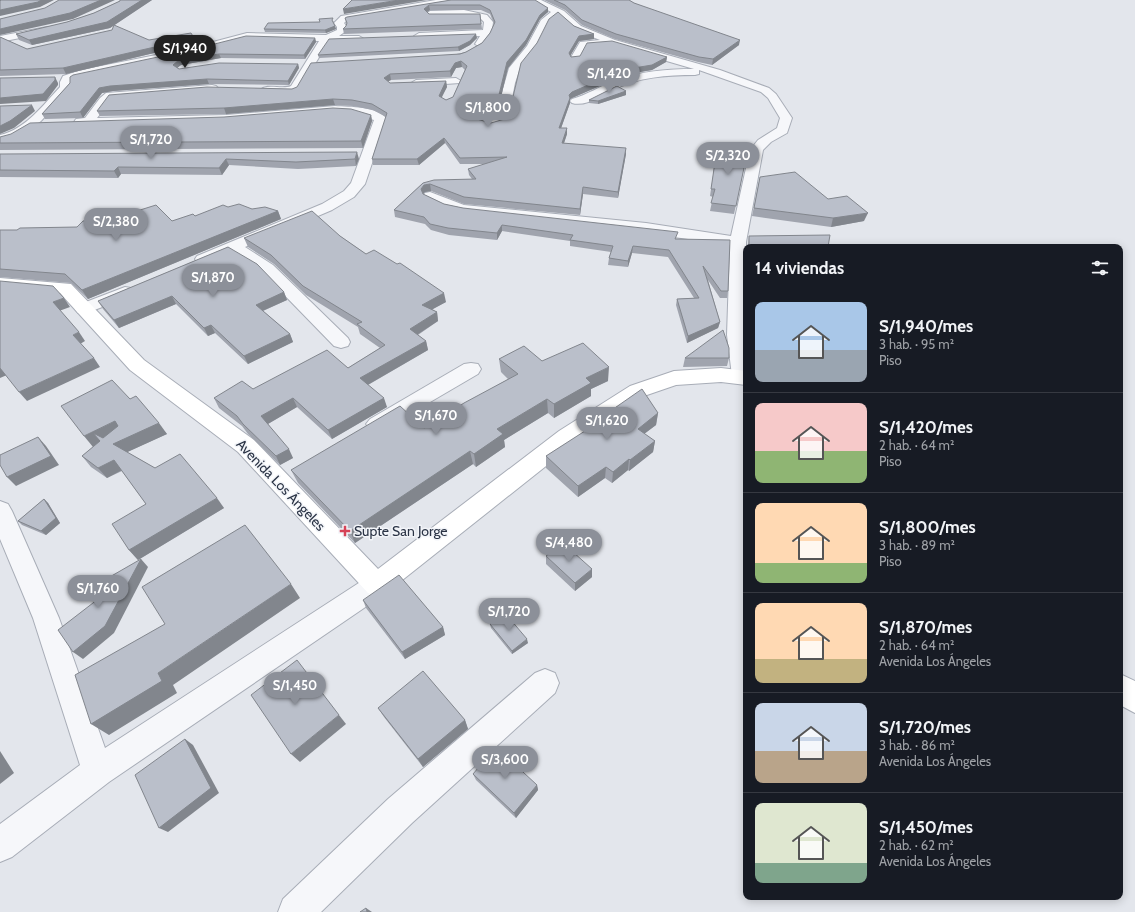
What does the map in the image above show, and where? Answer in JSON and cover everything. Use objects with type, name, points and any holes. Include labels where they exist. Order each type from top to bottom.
[{"type":"street","points":[[254,90],[293,90],[326,39],[341,31],[342,27],[339,23],[342,19],[354,14],[452,0]]},
{"type":"street","points":[[534,0],[558,12],[578,28],[612,42],[716,72],[765,90],[772,96],[786,118],[782,130],[757,146],[754,152],[754,163],[738,242],[736,335],[743,372]]},
{"type":"street","points":[[478,119],[492,123],[504,120],[511,78],[515,66],[532,45],[540,26],[551,14],[558,12]]},
{"type":"street","points":[[342,19],[476,13],[485,16],[490,26],[481,44],[473,51]]},
{"type":"street","points":[[1,38],[57,27]]},
{"type":"street","points":[[409,37],[486,33]]},
{"type":"street","points":[[186,51],[247,36],[326,39],[372,38]]},
{"type":"street","points":[[1,38],[25,46]]},
{"type":"street","points":[[575,60],[583,44],[612,42]]},
{"type":"street","points":[[55,78],[67,78],[81,73],[170,55]]},
{"type":"street","points":[[294,64],[325,64]]},
{"type":"street","points":[[450,94],[462,68]]},
{"type":"street","points":[[576,101],[596,96],[616,84],[633,79],[670,73],[716,72]]},
{"type":"street","points":[[0,139],[17,134],[28,125],[66,87],[65,82],[67,78]]},
{"type":"street","points":[[407,84],[456,81]]},
{"type":"street","points":[[88,122],[104,100],[110,95],[179,89],[224,88]]},
{"type":"street","points":[[35,106],[49,105]]},
{"type":"street","points":[[73,122],[246,117],[299,110],[350,110],[374,113],[381,119],[358,184],[342,199],[234,247],[191,264]]},
{"type":"street","points":[[28,125],[50,123]]},
{"type":"street","points":[[353,153],[369,152]]},
{"type":"street","points":[[430,196],[451,206],[464,209],[646,228],[738,242]]},
{"type":"street","points":[[234,247],[267,268],[341,342]]},
{"type":"street","name":"Avenida Los Ángeles","points":[[0,283],[65,288],[137,365],[246,446],[377,585]]},
{"type":"street","points":[[84,309],[141,285]]},
{"type":"street","points":[[361,434],[471,369]]},
{"type":"street","points":[[0,845],[98,771],[377,585],[567,437],[636,391],[674,378],[721,375],[743,377]]},
{"type":"street","points":[[279,482],[299,470]]},
{"type":"street","points":[[0,511],[46,618],[98,771]]},
{"type":"street","points":[[296,912],[400,811],[545,683]]},
{"type":"street","points":[[1123,690],[1135,698]]},
{"type":"building","points":[[1,0],[41,0],[38,2],[0,10]]},
{"type":"building","points":[[59,0],[101,0],[70,13],[0,29],[0,19],[45,8]]},
{"type":"building","points":[[120,0],[142,0],[107,22],[29,40],[16,34],[67,22],[94,13]]},
{"type":"building","points":[[352,0],[399,0],[343,9]]},
{"type":"building","points":[[451,0],[535,0],[548,8],[540,15],[526,40],[507,62],[495,111],[478,108],[470,114],[473,118],[491,123],[508,118],[521,63],[537,43],[549,19],[558,12],[574,26],[594,34],[579,36],[569,53],[571,57],[580,56],[587,43],[612,41],[667,57],[652,65],[634,68],[609,76],[572,92],[569,95],[570,98],[559,128],[567,128],[562,143],[626,148],[618,192],[583,187],[580,209],[464,197],[430,184],[424,185],[421,189],[423,194],[444,204],[463,208],[678,232],[675,239],[730,240],[728,291],[721,291],[703,266],[720,322],[688,336],[677,299],[699,298],[669,250],[633,246],[628,261],[609,258],[613,246],[570,240],[573,235],[502,225],[497,233],[448,228],[430,224],[424,217],[394,210],[423,183],[434,180],[476,179],[468,169],[507,157],[460,158],[444,138],[417,159],[372,159],[387,113],[372,104],[352,100],[333,99],[224,108],[97,111],[109,95],[207,87],[292,89],[297,87],[311,63],[460,54],[482,43],[490,33],[495,22],[490,10],[480,5],[429,5],[424,9],[429,14],[480,14],[481,24],[343,29],[347,23],[345,18]],"holes":[[[461,61],[467,66],[453,97],[446,100],[439,96],[446,81],[390,83],[384,78],[390,74],[450,71],[455,63]]]},
{"type":"building","points":[[554,0],[629,0],[740,40],[713,59],[699,57],[616,34],[582,20],[565,5]]},
{"type":"building","points":[[333,18],[332,20],[335,26],[325,30],[264,29],[268,23],[320,22],[319,19]]},
{"type":"building","points":[[114,25],[149,40],[191,33],[194,38],[63,68],[0,70],[0,37],[27,49],[112,30]]},
{"type":"building","points":[[476,34],[470,41],[458,47],[318,55],[329,39]]},
{"type":"building","points":[[246,36],[315,38],[304,55],[219,54],[179,60],[173,65],[179,69],[219,63],[298,64],[288,81],[207,79],[110,86],[99,88],[80,112],[42,114],[70,83],[70,77],[73,75],[191,50]]},
{"type":"building","points":[[55,77],[55,80],[43,94],[0,98],[0,78]]},
{"type":"building","points":[[617,86],[626,91],[598,101],[589,100]]},
{"type":"building","points":[[32,105],[10,121],[0,126],[0,106]]},
{"type":"building","points":[[333,108],[351,109],[371,115],[361,141],[0,143],[0,137],[11,134],[30,123],[224,117]]},
{"type":"building","points":[[720,145],[739,145],[745,163],[736,206],[711,203],[715,189],[711,189],[715,162],[725,162]]},
{"type":"building","points":[[357,152],[355,159],[296,162],[226,159],[219,168],[118,167],[114,171],[0,170],[0,154]]},
{"type":"building","points":[[795,172],[828,199],[847,196],[868,213],[833,218],[754,208],[760,177]]},
{"type":"building","points":[[239,204],[252,209],[265,207],[278,211],[82,290],[65,274],[0,269],[0,230],[17,230],[20,228],[77,227],[83,221],[121,216],[156,205],[172,221],[193,214],[195,216],[223,205],[228,207]]},
{"type":"building","points":[[312,211],[340,236],[366,254],[374,250],[397,264],[400,263],[444,293],[422,305],[437,312],[410,329],[426,341],[360,378],[384,398],[328,430],[293,398],[261,416],[289,449],[276,456],[243,424],[237,416],[214,398],[242,381],[253,389],[327,350],[348,368],[385,345],[357,324],[362,322],[303,286],[271,255],[244,238]]},
{"type":"building","points":[[830,235],[828,244],[749,244],[749,236]]},
{"type":"building","points":[[228,247],[257,264],[284,292],[256,305],[290,334],[244,356],[211,325],[204,328],[172,296],[114,320],[98,301]]},
{"type":"building","points":[[0,281],[53,286],[64,298],[53,302],[79,332],[73,335],[94,358],[19,392],[0,368]]},
{"type":"building","points":[[723,330],[729,348],[729,358],[685,358]]},
{"type":"building","points":[[583,343],[609,367],[586,378],[591,383],[554,404],[547,399],[497,429],[503,434],[474,454],[470,451],[350,531],[291,470],[400,406],[424,428],[464,403],[518,374],[499,359],[524,346],[542,361]]},
{"type":"building","points":[[112,380],[130,399],[136,396],[159,423],[113,444],[155,468],[180,454],[217,498],[129,550],[112,524],[146,504],[114,460],[98,468],[82,456],[100,441],[93,433],[103,438],[118,426],[115,421],[84,436],[61,406]]},
{"type":"building","points":[[642,389],[658,413],[638,429],[655,441],[613,472],[606,467],[578,486],[546,456],[588,429],[586,428]]},
{"type":"building","points":[[38,437],[51,456],[7,477],[0,465],[0,455]]},
{"type":"building","points":[[44,499],[56,518],[41,531],[18,521]]},
{"type":"building","points":[[245,525],[291,584],[158,673],[162,681],[91,724],[75,675],[165,624],[142,587]]},
{"type":"building","points":[[563,543],[592,569],[575,583],[546,556]]},
{"type":"building","points":[[141,559],[105,626],[73,652],[58,630],[102,596],[94,586]]},
{"type":"building","points":[[399,575],[443,627],[402,652],[363,600]]},
{"type":"building","points":[[505,613],[527,639],[512,651],[490,624]]},
{"type":"building","points":[[297,660],[339,715],[291,754],[251,695]]},
{"type":"building","points":[[423,671],[465,720],[418,759],[378,708]]},
{"type":"building","points":[[185,739],[211,788],[159,828],[135,775]]},
{"type":"building","points":[[496,747],[537,785],[514,813],[473,774]]},
{"type":"building","points":[[366,908],[367,912],[360,912]]},
{"type":"place","name":"Supte San Jorge","points":[[345,531]]}]
